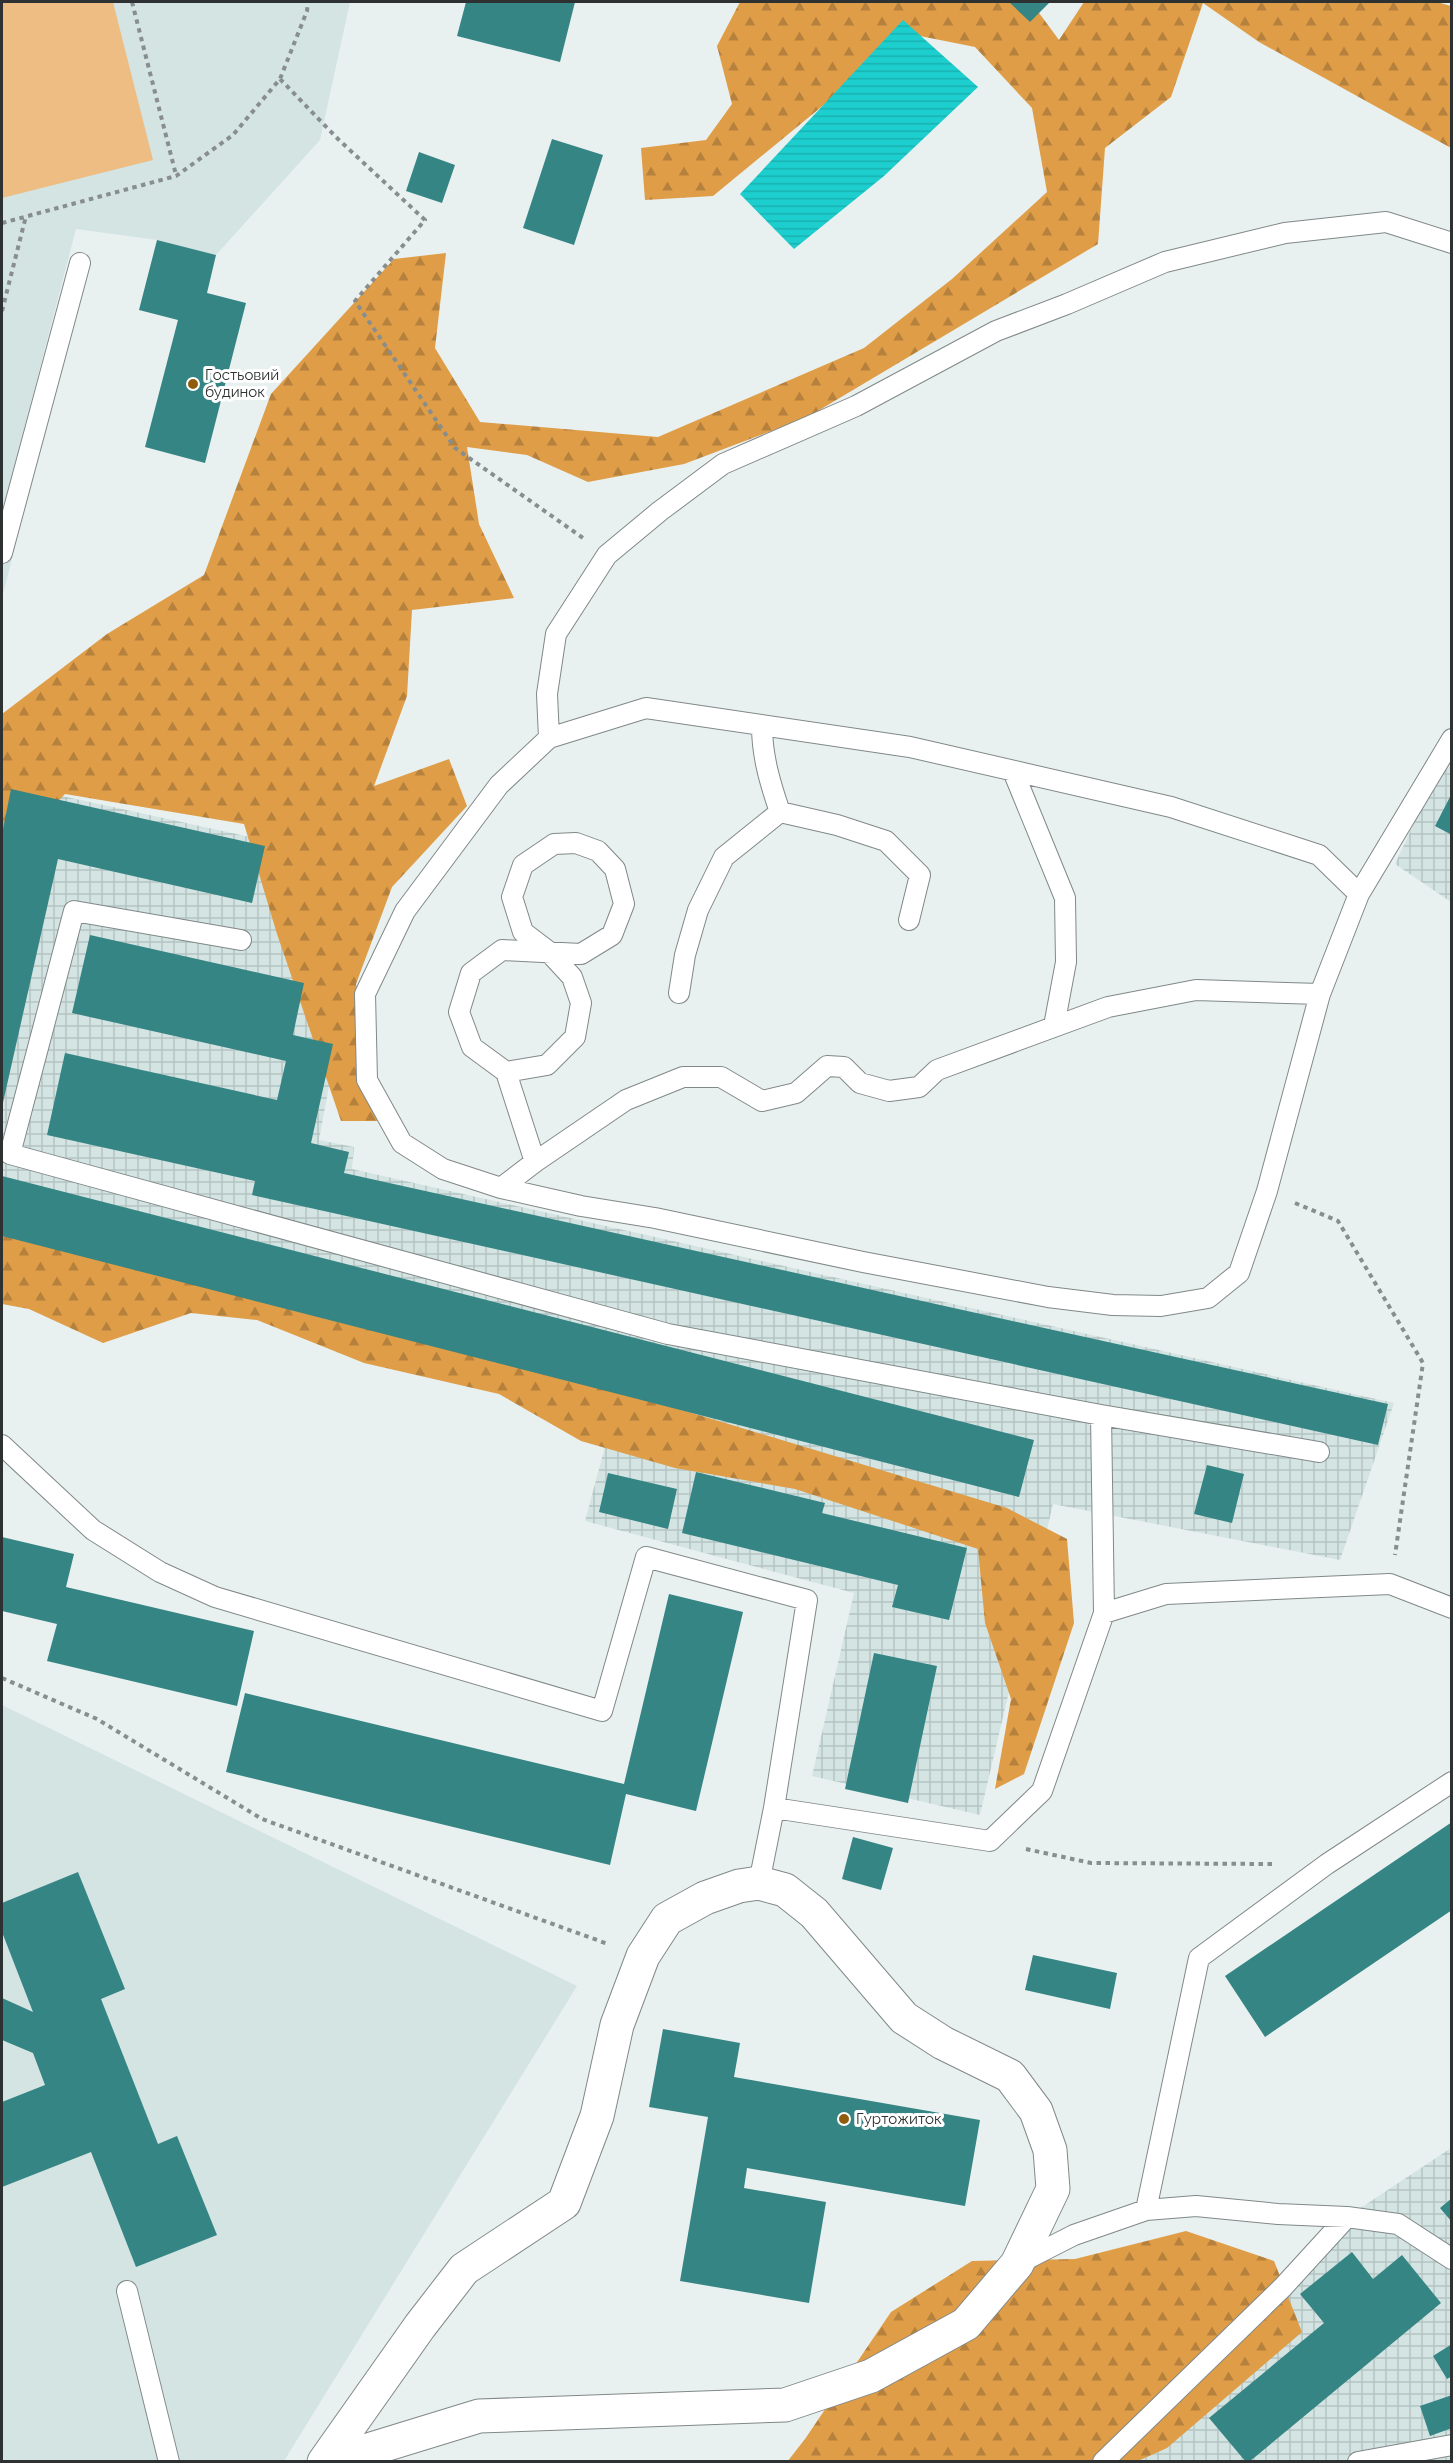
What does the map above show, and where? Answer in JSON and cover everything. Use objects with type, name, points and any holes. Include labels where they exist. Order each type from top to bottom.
[{"type":"street","points":[[324,2462],[420,2326],[464,2269],[564,2203],[597,2116],[617,2025],[643,1956],[667,1919],[705,1898],[739,1886],[759,1883],[785,1890],[807,1907],[904,2018],[943,2043],[1010,2076],[1036,2111],[1050,2150],[1053,2188],[1017,2264],[966,2324],[871,2376],[785,2405],[479,2416],[329,2462]]},
{"type":"lane","points":[[549,738],[547,694],[556,634],[607,555],[660,511],[723,464],[856,406],[996,331],[1165,262],[1285,233],[1386,222],[1452,243]]},
{"type":"lane","points":[[2,553],[80,263]]},
{"type":"lane","points":[[1359,894],[1319,855],[1171,807],[909,747],[646,708],[549,738],[499,785],[405,911],[365,994],[367,1080],[402,1143],[442,1169],[501,1188],[581,1206],[753,1237],[863,1262],[1047,1297],[1113,1305],[1161,1306],[1208,1298],[1239,1274],[1267,1191],[1320,994],[1359,894],[1452,739]]},
{"type":"lane","points":[[762,726],[762,749],[780,812]]},
{"type":"lane","points":[[1013,771],[1065,898],[1066,962],[1054,1026]]},
{"type":"lane","points":[[780,812],[837,825],[886,841],[920,875],[909,920]]},
{"type":"lane","points":[[678,993],[698,910],[724,857],[780,812]]},
{"type":"lane","points":[[506,1072],[547,1065],[575,1037],[581,1003],[572,977],[548,951],[523,932],[512,897],[523,865],[554,844],[576,843],[598,851],[615,868],[624,904],[612,935],[581,954],[548,951],[502,950],[471,973],[459,1012],[472,1047],[506,1072],[535,1162]]},
{"type":"lane","points":[[241,940],[74,911],[10,1154],[668,1334],[1101,1415],[1319,1452]]},
{"type":"lane","points":[[501,1188],[626,1100],[683,1077],[721,1077],[762,1101],[796,1093],[827,1066],[844,1067],[860,1083],[889,1091],[919,1087],[937,1070],[1108,1007],[1196,990],[1320,994]]},
{"type":"lane","points":[[774,1808],[990,1841],[1042,1791],[1104,1613],[1101,1415]]},
{"type":"lane","points":[[2,1445],[93,1530],[160,1572],[215,1598],[602,1711],[646,1557],[807,1600],[774,1808],[759,1883]]},
{"type":"lane","points":[[1104,1613],[1166,1594],[1390,1584],[1452,1608]]},
{"type":"lane","points":[[1146,2210],[1199,1958],[1327,1864],[1452,1782]]},
{"type":"lane","points":[[1017,2264],[1074,2235],[1146,2210],[1196,2206],[1278,2214],[1347,2217],[1398,2224],[1452,2259]]},
{"type":"lane","points":[[1103,2462],[1283,2287],[1347,2217]]},
{"type":"lane","points":[[127,2291],[169,2462]]},
{"type":"lane","points":[[1358,2462],[1452,2445]]},
{"type":"path","points":[[132,2],[176,176]]},
{"type":"path","points":[[2,223],[176,176],[233,135],[280,79],[307,11],[308,2]]},
{"type":"path","points":[[280,79],[338,139],[425,220],[355,301],[455,448],[607,555]]},
{"type":"path","points":[[2,311],[27,215]]},
{"type":"path","points":[[1267,1191],[1338,1221],[1424,1363],[1390,1584]]},
{"type":"path","points":[[2,1678],[97,1719],[262,1819],[643,1956]]},
{"type":"path","points":[[990,1841],[1091,1863],[1327,1864]]},
{"type":"shaded area","points":[[2,2],[350,2],[320,140],[216,255],[157,240],[76,229],[2,514]]},
{"type":"shaded area","points":[[2,2],[113,2],[153,160],[2,198]]},
{"type":"shaded area","points":[[2,534],[17,539],[2,598]]},
{"type":"shaded area","points":[[1451,744],[1451,902],[1395,864]]},
{"type":"shaded area","points":[[7,784],[264,840],[337,1043],[319,1140],[354,1147],[352,1169],[1394,1403],[1340,1560],[1053,1504],[980,1815],[812,1776],[854,1593],[585,1521],[617,1402],[2,1241],[2,807]]},
{"type":"shaded area","points":[[2,1705],[577,1986],[284,2461],[2,2461]]},
{"type":"shaded area","points":[[1451,2148],[1451,2461],[1080,2462],[1347,2217]]},
{"type":"green space","points":[[740,2],[1031,2],[1059,40],[1084,2],[1437,2],[1451,6],[1451,148],[1259,42],[1203,3],[1171,97],[1105,148],[1098,244],[806,418],[684,464],[588,482],[527,455],[467,447],[479,524],[514,598],[412,610],[407,696],[374,786],[449,759],[467,806],[392,887],[356,984],[377,1121],[341,1121],[277,934],[244,824],[65,794],[2,861],[2,714],[107,634],[204,575],[271,394],[394,259],[446,253],[435,348],[480,422],[658,437],[864,348],[952,279],[1047,192],[1032,108],[975,47],[910,34],[713,196],[645,200],[641,148],[706,140],[732,104],[717,46]]},
{"type":"green space","points":[[2,1214],[11,1226],[444,1338],[1007,1508],[1067,1539],[1074,1623],[1024,1774],[995,1789],[1011,1699],[985,1623],[978,1549],[795,1489],[675,1468],[581,1441],[499,1394],[364,1363],[257,1320],[191,1313],[103,1343],[29,1309],[2,1304]]},
{"type":"green space","points":[[1186,2231],[1274,2261],[1302,2332],[1167,2448],[1138,2461],[787,2462],[891,2312],[972,2261],[1075,2259]]},
{"type":"water","points":[[903,20],[978,87],[884,176],[794,249],[740,194]]},
{"type":"building","points":[[466,2],[575,2],[560,62],[457,36]]},
{"type":"building","points":[[1009,2],[1050,2],[1030,22]]},
{"type":"building","points":[[552,139],[603,155],[574,245],[523,228]]},
{"type":"building","points":[[419,152],[455,165],[442,203],[406,191]]},
{"type":"building","name":"Гостьовий будинок","points":[[157,240],[216,255],[207,293],[246,303],[205,463],[145,447],[178,320],[139,310]]},
{"type":"building","points":[[11,789],[265,846],[252,903],[58,859],[2,1107],[2,834]]},
{"type":"building","points":[[1452,793],[1452,835],[1435,826]]},
{"type":"building","points":[[90,935],[304,983],[293,1035],[333,1044],[311,1143],[349,1152],[344,1173],[1388,1404],[1378,1445],[252,1195],[255,1181],[47,1135],[65,1053],[277,1100],[286,1061],[72,1013]]},
{"type":"building","points":[[2,1176],[1034,1440],[1019,1497],[2,1236]]},
{"type":"building","points":[[1207,1465],[1244,1474],[1232,1523],[1194,1514]]},
{"type":"building","points":[[696,1472],[825,1503],[822,1513],[967,1548],[949,1620],[892,1607],[898,1585],[682,1533]]},
{"type":"building","points":[[608,1473],[677,1489],[668,1529],[599,1512]]},
{"type":"building","points":[[2,1537],[74,1554],[66,1587],[254,1631],[237,1706],[47,1661],[57,1624],[2,1611]]},
{"type":"building","points":[[669,1594],[743,1612],[696,1811],[626,1794],[610,1865],[226,1772],[245,1693],[624,1784]]},
{"type":"building","points":[[874,1653],[937,1666],[908,1803],[845,1789]]},
{"type":"building","points":[[1452,1822],[1452,1910],[1265,2037],[1225,1976]]},
{"type":"building","points":[[853,1837],[893,1848],[881,1890],[842,1879]]},
{"type":"building","points":[[78,1872],[125,1989],[101,1999],[158,2144],[177,2136],[217,2235],[136,2267],[91,2152],[2,2187],[2,2102],[45,2085],[33,2053],[2,2040],[2,1998],[33,2012],[2,1932],[2,1903]]},
{"type":"building","points":[[1033,1955],[1117,1973],[1110,2009],[1025,1990]]},
{"type":"building","name":"Гуртожиток","points":[[663,2029],[740,2043],[734,2077],[980,2120],[965,2206],[747,2168],[744,2188],[826,2202],[809,2303],[680,2281],[708,2117],[649,2107]]},
{"type":"building","points":[[1452,2198],[1452,2222],[1440,2208]]},
{"type":"building","points":[[1352,2252],[1373,2279],[1402,2255],[1441,2303],[1249,2462],[1246,2462],[1209,2418],[1324,2323],[1300,2294]]},
{"type":"building","points":[[1452,2344],[1452,2376],[1447,2379],[1433,2356]]},
{"type":"building","points":[[1452,2395],[1452,2428],[1430,2436],[1420,2406]]},
{"type":"place","name":"Гостьовий будинок","points":[[193,384]]},
{"type":"place","name":"Гуртожиток","points":[[844,2119]]}]
